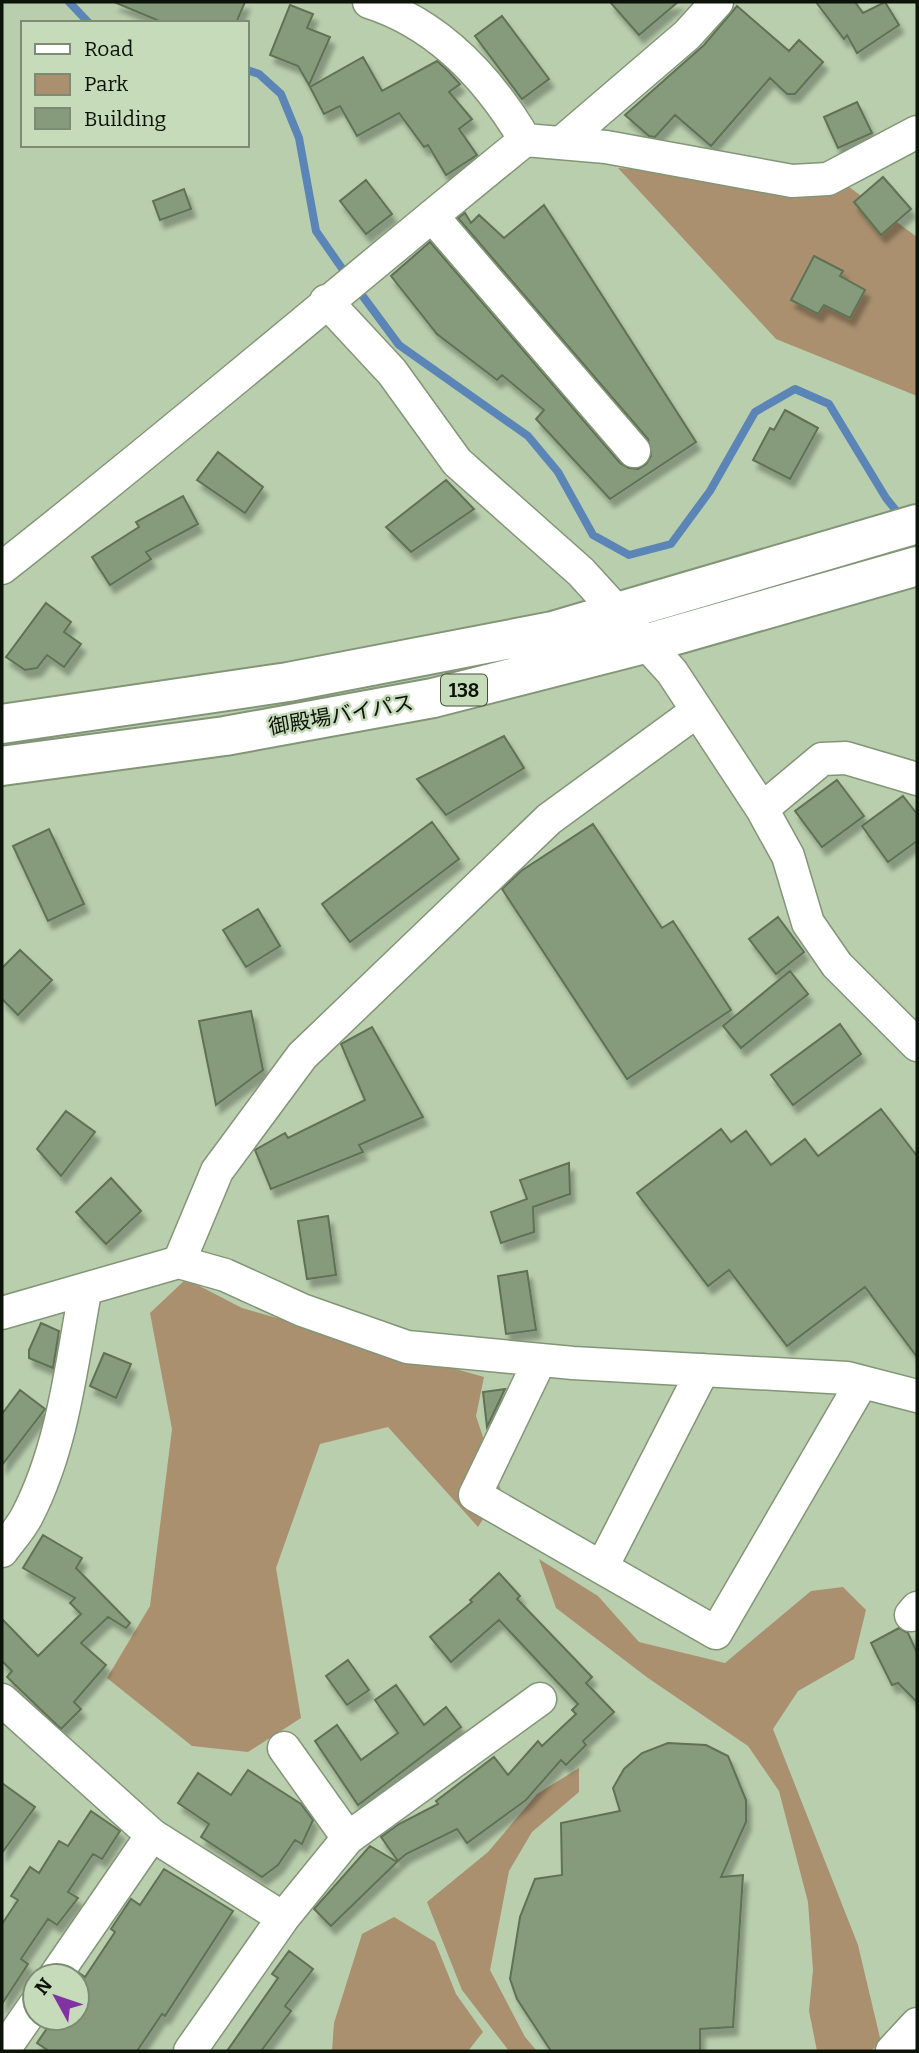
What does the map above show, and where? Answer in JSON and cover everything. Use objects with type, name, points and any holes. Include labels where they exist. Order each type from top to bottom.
[{"type":"highway","name":"御殿場バイパス","points":[[2,723],[288,682],[553,631],[904,527]]},
{"type":"highway","name":"御殿場バイパス","points":[[2,766],[225,736],[433,698],[648,643],[917,566]]},
{"type":"street","points":[[369,2],[394,10],[449,44],[510,115],[526,140]]},
{"type":"street","points":[[561,143],[687,35],[717,2]]},
{"type":"street","points":[[2,568],[158,445],[326,301],[526,140],[606,147],[792,181],[828,179],[917,132]]},
{"type":"street","points":[[432,216],[634,451]]},
{"type":"street","points":[[326,301],[392,372],[457,462],[581,572],[648,643],[762,809],[788,856],[808,923],[837,965],[917,1045]]},
{"type":"street","points":[[179,1262],[216,1171],[302,1056],[549,819],[697,711]]},
{"type":"street","points":[[762,809],[822,760],[846,758],[917,779]]},
{"type":"street","points":[[2,1313],[85,1292],[179,1262],[225,1275],[302,1310],[407,1347],[540,1360],[847,1378],[917,1396]]},
{"type":"street","points":[[2,1551],[26,1518],[51,1459],[65,1405],[85,1292]]},
{"type":"street","points":[[540,1360],[475,1495],[716,1633],[862,1382]]},
{"type":"street","points":[[601,1567],[704,1370]]},
{"type":"street","points":[[190,2051],[283,1919],[348,1838],[540,1699]]},
{"type":"street","points":[[2,1700],[152,1835],[283,1919]]},
{"type":"street","points":[[284,1748],[348,1838]]},
{"type":"street","points":[[65,1962],[152,1835]]},
{"type":"street","points":[[892,2051],[917,2024]]},
{"type":"street","points":[[3,2051],[21,2025]]},
{"type":"green space","points":[[618,168],[845,184],[917,237],[917,396],[776,339]]},
{"type":"green space","points":[[186,1279],[242,1308],[484,1377],[476,1416],[501,1491],[478,1527],[388,1427],[320,1444],[276,1568],[301,1718],[248,1752],[192,1746],[107,1678],[150,1606],[172,1429],[150,1313]]},
{"type":"green space","points":[[539,1559],[598,1596],[639,1642],[725,1663],[811,1591],[843,1587],[866,1610],[854,1659],[798,1691],[773,1729],[858,1945],[881,2042],[871,2051],[817,2051],[809,2011],[813,1970],[808,1902],[779,1791],[748,1746],[648,1678],[556,1608]]},
{"type":"green space","points":[[579,1768],[579,1792],[532,1832],[509,1871],[490,1970],[525,2037],[537,2051],[509,2051],[462,1990],[427,1902],[488,1852],[537,1794]]},
{"type":"green space","points":[[394,1917],[435,1942],[456,1994],[483,2032],[468,2051],[332,2051],[334,2023],[362,1934]]},
{"type":"building","points":[[114,2],[245,2],[237,21],[159,21]]},
{"type":"building","points":[[610,2],[678,2],[639,35]]},
{"type":"building","points":[[816,2],[855,2],[863,13],[885,2],[899,25],[857,53],[847,35],[844,39]]},
{"type":"building","points":[[290,5],[313,14],[307,28],[330,37],[309,85],[298,66],[270,55]]},
{"type":"building","points":[[737,6],[789,51],[799,40],[823,62],[795,94],[787,94],[770,78],[711,146],[675,115],[655,137],[649,136],[625,115],[704,45]]},
{"type":"building","points":[[502,16],[549,79],[522,99],[475,36]]},
{"type":"building","points":[[363,57],[382,91],[437,61],[460,84],[449,92],[472,119],[459,129],[477,155],[446,175],[428,145],[424,147],[399,113],[357,136],[340,106],[324,114],[310,87]]},
{"type":"building","points":[[857,102],[872,133],[838,148],[824,117]]},
{"type":"building","points":[[883,177],[911,209],[881,235],[854,202]]},
{"type":"building","points":[[366,180],[392,214],[366,234],[340,201]]},
{"type":"building","points":[[184,189],[191,209],[160,220],[153,201]]},
{"type":"building","points":[[544,205],[696,442],[610,499],[536,419],[544,410],[502,375],[497,380],[437,334],[391,276],[430,242],[620,463],[638,469],[646,464],[651,456],[648,439],[458,218],[465,213],[471,223],[479,215],[504,238]]},
{"type":"building","points":[[814,256],[843,271],[840,276],[865,290],[850,318],[824,305],[818,314],[791,300]]},
{"type":"building","points":[[785,410],[818,428],[790,479],[753,460],[770,428],[774,430]]},
{"type":"building","points":[[218,452],[263,487],[245,513],[197,480]]},
{"type":"building","points":[[446,480],[474,509],[411,552],[386,527]]},
{"type":"building","points":[[183,496],[198,524],[146,552],[151,559],[110,585],[92,557],[139,527],[136,522]]},
{"type":"building","points":[[46,603],[71,622],[64,632],[81,644],[64,667],[47,655],[37,668],[25,670],[6,657]]},
{"type":"building","points":[[504,736],[524,768],[446,815],[417,779]]},
{"type":"building","points":[[837,780],[864,816],[822,847],[795,811]]},
{"type":"building","points":[[903,796],[917,814],[917,841],[888,862],[862,826]]},
{"type":"building","points":[[432,822],[459,859],[350,942],[322,904]]},
{"type":"building","points":[[593,824],[662,928],[673,921],[731,1010],[627,1079],[502,889],[521,871]]},
{"type":"building","points":[[49,829],[84,904],[48,921],[13,846]]},
{"type":"building","points":[[258,909],[280,946],[246,967],[223,930]]},
{"type":"building","points":[[778,917],[804,952],[776,974],[749,939]]},
{"type":"building","points":[[20,950],[52,980],[18,1015],[2,999],[2,968]]},
{"type":"building","points":[[790,971],[808,994],[741,1048],[723,1026]]},
{"type":"building","points":[[251,1011],[263,1070],[216,1105],[199,1021]]},
{"type":"building","points":[[840,1024],[861,1054],[793,1105],[771,1075]]},
{"type":"building","points":[[372,1027],[423,1117],[359,1145],[363,1152],[271,1189],[255,1150],[285,1133],[288,1138],[365,1100],[341,1044]]},
{"type":"building","points":[[881,1109],[917,1156],[917,1357],[865,1287],[787,1346],[729,1270],[708,1286],[637,1193],[721,1129],[731,1142],[746,1131],[771,1165],[805,1139],[818,1156]]},
{"type":"building","points":[[66,1111],[95,1132],[61,1176],[37,1149]]},
{"type":"building","points":[[569,1163],[570,1194],[533,1207],[534,1232],[501,1243],[491,1212],[527,1199],[520,1180]]},
{"type":"building","points":[[111,1178],[141,1211],[106,1244],[76,1212]]},
{"type":"building","points":[[328,1216],[336,1275],[307,1279],[298,1221]]},
{"type":"building","points":[[527,1271],[536,1330],[506,1334],[498,1276]]},
{"type":"building","points":[[41,1323],[59,1331],[53,1368],[29,1358],[29,1350]]},
{"type":"building","points":[[104,1353],[131,1364],[116,1398],[90,1386]]},
{"type":"building","points":[[505,1389],[487,1427],[483,1392]]},
{"type":"building","points":[[20,1390],[45,1409],[2,1465],[2,1414]]},
{"type":"building","points":[[43,1535],[82,1558],[76,1568],[130,1623],[126,1628],[108,1617],[81,1643],[106,1665],[74,1702],[81,1709],[61,1729],[7,1677],[12,1671],[2,1661],[2,1619],[38,1656],[81,1614],[70,1603],[75,1598],[23,1568]]},
{"type":"building","points":[[499,1573],[520,1596],[517,1599],[592,1677],[586,1683],[614,1712],[583,1741],[586,1745],[566,1765],[561,1760],[526,1800],[467,1843],[457,1829],[406,1854],[398,1861],[381,1837],[399,1824],[438,1804],[436,1801],[494,1757],[508,1775],[538,1741],[542,1746],[576,1714],[572,1710],[578,1704],[499,1620],[451,1662],[430,1637],[472,1602],[470,1600]]},
{"type":"building","points":[[899,1628],[908,1633],[917,1653],[917,1702],[898,1683],[892,1685],[871,1643]]},
{"type":"building","points":[[348,1660],[369,1690],[347,1705],[326,1676]]},
{"type":"building","points":[[396,1685],[424,1725],[446,1707],[461,1727],[358,1805],[315,1741],[337,1725],[361,1760],[398,1733],[375,1700]]},
{"type":"building","points":[[668,1743],[706,1745],[728,1756],[746,1800],[746,1822],[721,1877],[743,1875],[733,2027],[700,2029],[700,2051],[551,2051],[517,1999],[510,1979],[520,1917],[535,1879],[562,1875],[561,1823],[620,1811],[613,1788],[624,1769],[642,1753]]},
{"type":"building","points":[[248,1770],[301,1804],[313,1820],[302,1844],[295,1840],[278,1865],[262,1877],[201,1837],[209,1824],[178,1803],[198,1773],[231,1795]]},
{"type":"building","points":[[2,1783],[35,1807],[2,1853]]},
{"type":"building","points":[[91,1811],[120,1831],[102,1859],[93,1854],[68,1892],[78,1898],[57,1925],[48,1919],[21,1959],[25,1962],[21,1962],[21,1975],[2,2004],[2,1924],[18,1900],[11,1896],[30,1867],[39,1873],[59,1841],[68,1846]]},
{"type":"building","points":[[370,1846],[397,1862],[331,1926],[314,1909]]},
{"type":"building","points":[[164,1869],[233,1911],[165,2016],[162,2014],[137,2051],[49,2051],[37,2043],[44,2032],[91,2032],[91,1968],[115,1932],[111,1929],[131,1899],[140,1905]]},
{"type":"building","points":[[289,1951],[313,1969],[285,2006],[291,2011],[261,2051],[227,2051],[278,1978],[272,1974]]},
{"type":"waterway","points":[[69,2],[87,21]]},
{"type":"waterway","points":[[248,70],[259,74],[281,94],[299,138],[316,231],[348,277]]},
{"type":"waterway","points":[[356,287],[399,345],[528,436],[558,472],[593,535],[629,555],[671,544],[710,491],[755,412],[795,389],[829,404],[886,498],[902,518]]}]
